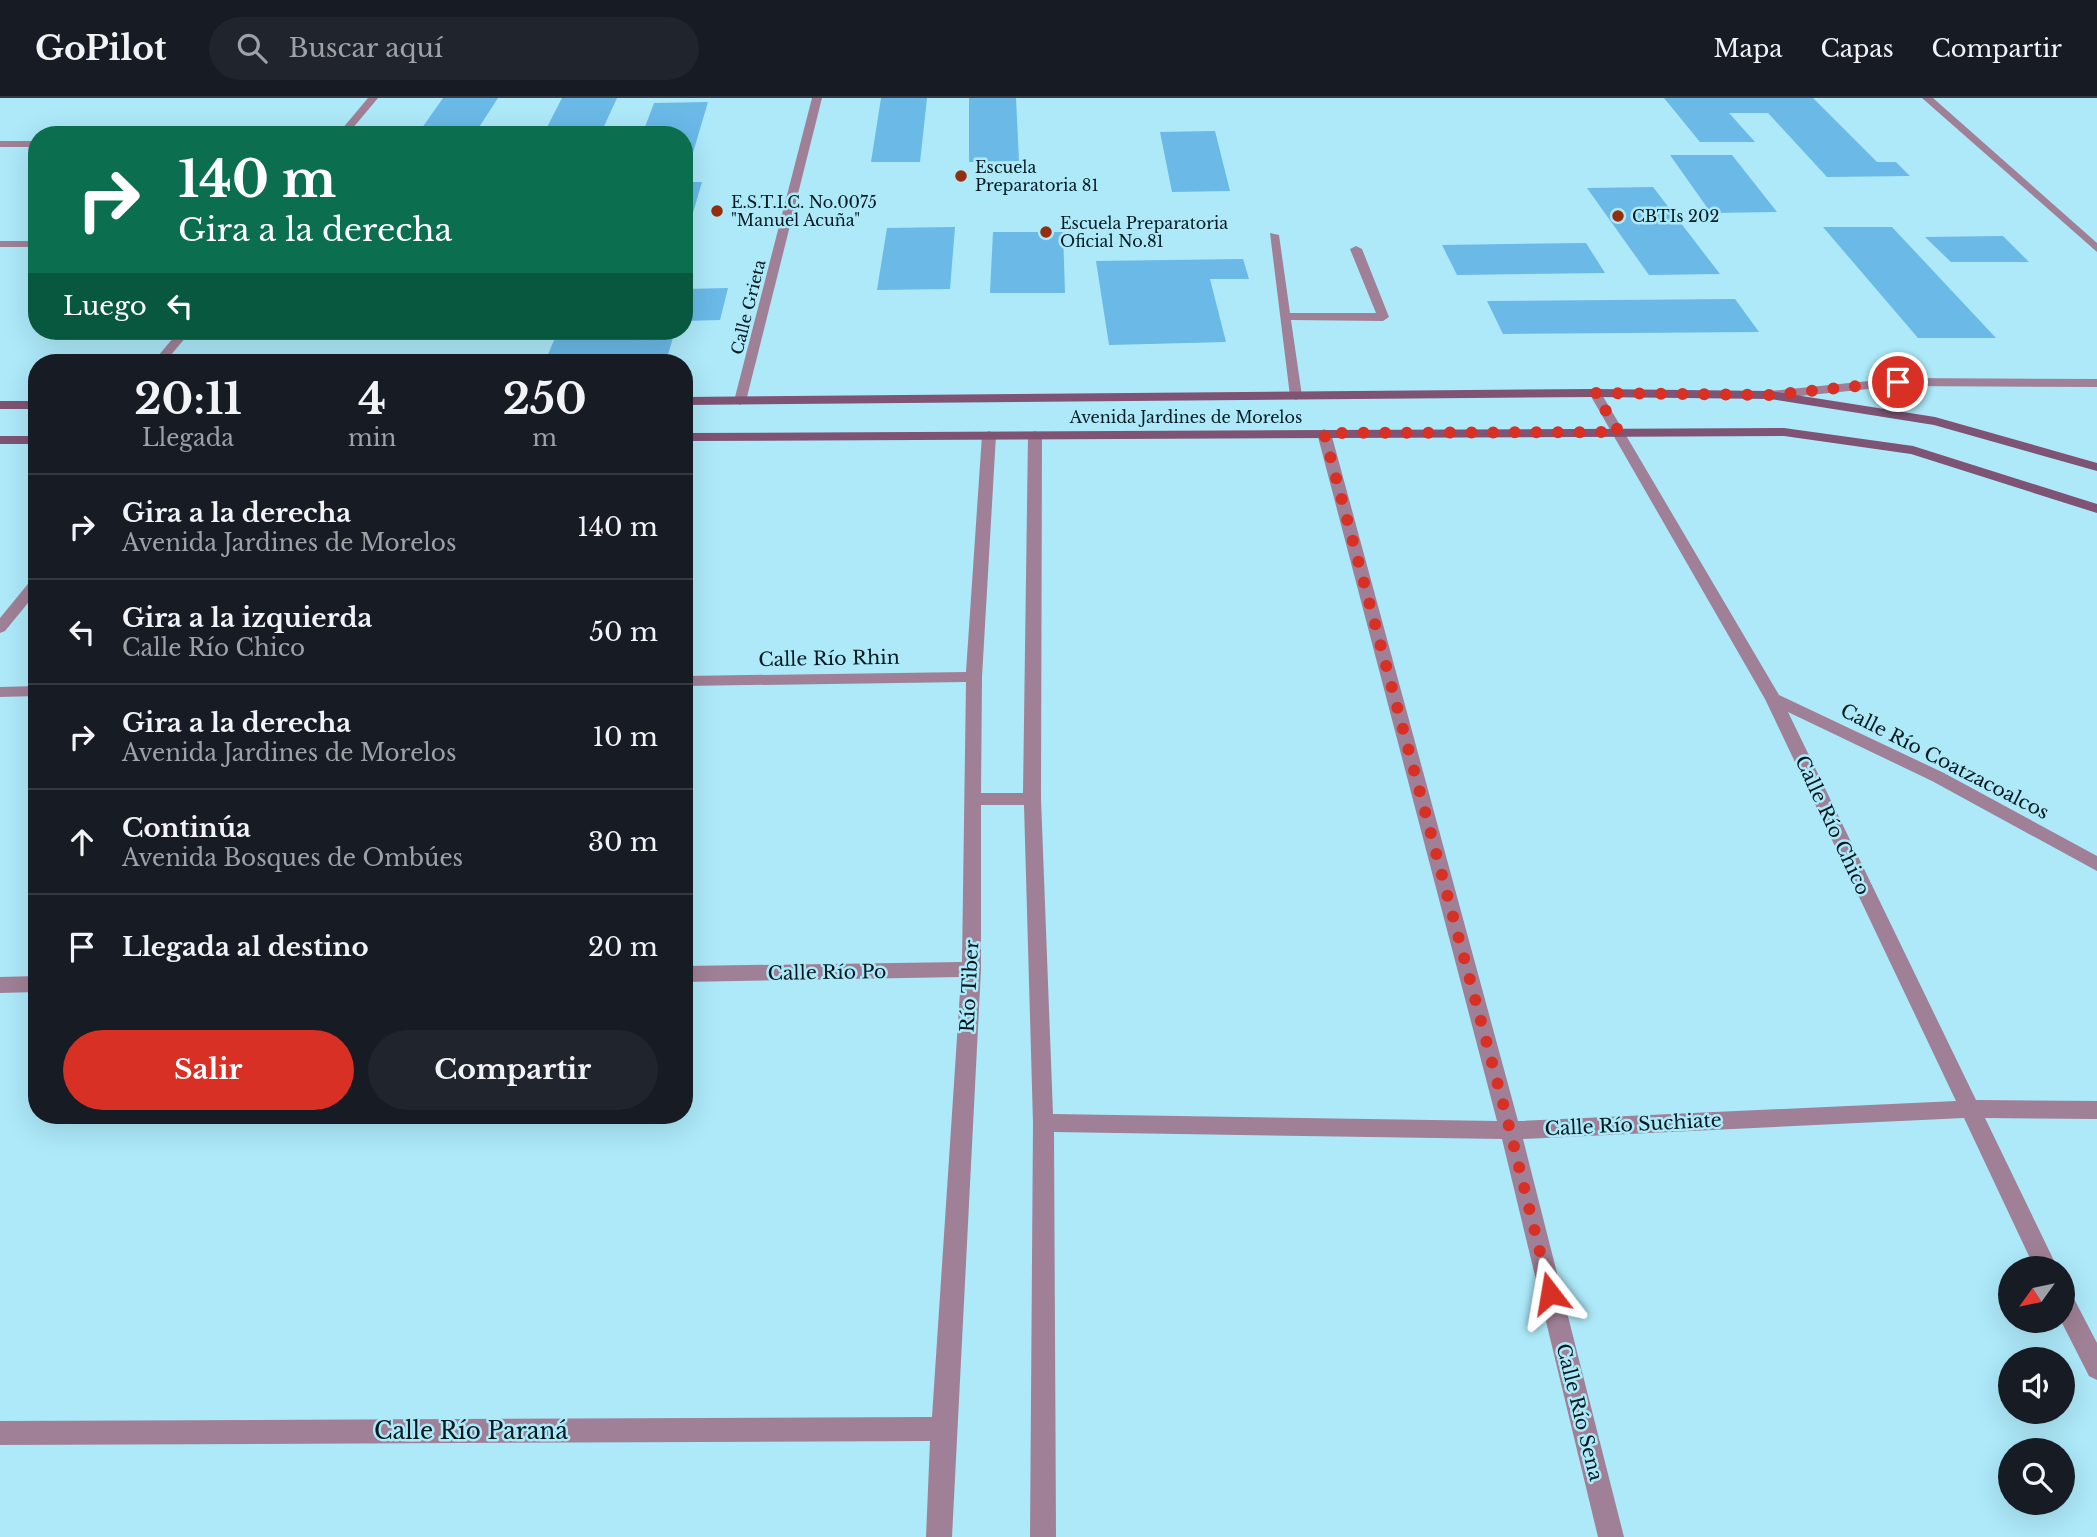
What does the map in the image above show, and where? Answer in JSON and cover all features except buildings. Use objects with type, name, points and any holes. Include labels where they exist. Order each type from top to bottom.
[{"type":"main road","name":"Avenida Jardines de Morelos","points":[[693,401],[1595,393],[1770,395],[1935,421],[2097,467]]},
{"type":"main road","points":[[0,405],[28,405]]},
{"type":"main road","name":"Avenida Jardines de Morelos","points":[[693,437],[1784,432],[1913,450],[2097,509]]},
{"type":"main road","points":[[0,440],[28,440]]},
{"type":"street","points":[[350,126],[373,98]]},
{"type":"street","name":"Calle Grieta","points":[[740,401],[817,98]]},
{"type":"street","points":[[1927,98],[2097,249]]},
{"type":"street","points":[[0,144],[28,144]]},
{"type":"street","points":[[1274,235],[1296,396]]},
{"type":"street","points":[[0,244],[28,244]]},
{"type":"street","points":[[1285,316],[1383,317],[1356,249]]},
{"type":"street","points":[[166,354],[177,340]]},
{"type":"street","points":[[1770,395],[1898,382],[2097,383]]},
{"type":"street","name":"Calle Río Chico","points":[[1595,393],[1773,699],[2041,1256]]},
{"type":"street","name":"Calle Río Sena","points":[[1324,433],[1510,1130],[1611,1537]]},
{"type":"street","name":"Río Tiber","points":[[939,1537],[971,970],[974,677],[989,435]]},
{"type":"street","points":[[1035,435],[1032,799],[1043,1123],[1043,1537]]},
{"type":"street","points":[[0,628],[28,593]]},
{"type":"street","name":"Calle Río Rhin","points":[[693,681],[974,677]]},
{"type":"street","points":[[0,692],[28,691]]},
{"type":"street","name":"Calle Río Coatzacoalcos","points":[[1773,699],[1938,778],[2097,864]]},
{"type":"street","points":[[974,799],[1032,799]]},
{"type":"street","name":"Calle Río Po","points":[[693,974],[971,970]]},
{"type":"street","points":[[0,985],[28,984]]},
{"type":"street","name":"Calle Río Suchiate","points":[[1043,1123],[1510,1130],[1968,1109],[2097,1110]]},
{"type":"street","points":[[2076,1327],[2097,1368]]},
{"type":"street","name":"Calle Río Paraná","points":[[0,1433],[943,1429]]},
{"type":"place","name":"Escuela Preparatoria 81","points":[[961,176]]},
{"type":"place","name":"E.S.T.I.C. No.0075 \"Manuel Acuña\"","points":[[717,211]]},
{"type":"place","name":"CBTIs 202","points":[[1618,216]]},
{"type":"place","name":"Escuela Preparatoria Oficial No.81","points":[[1046,232]]},
{"type":"route","points":[[1550,1293],[1510,1130],[1324,433],[1619,432],[1595,393],[1770,395],[1898,382]]}]
